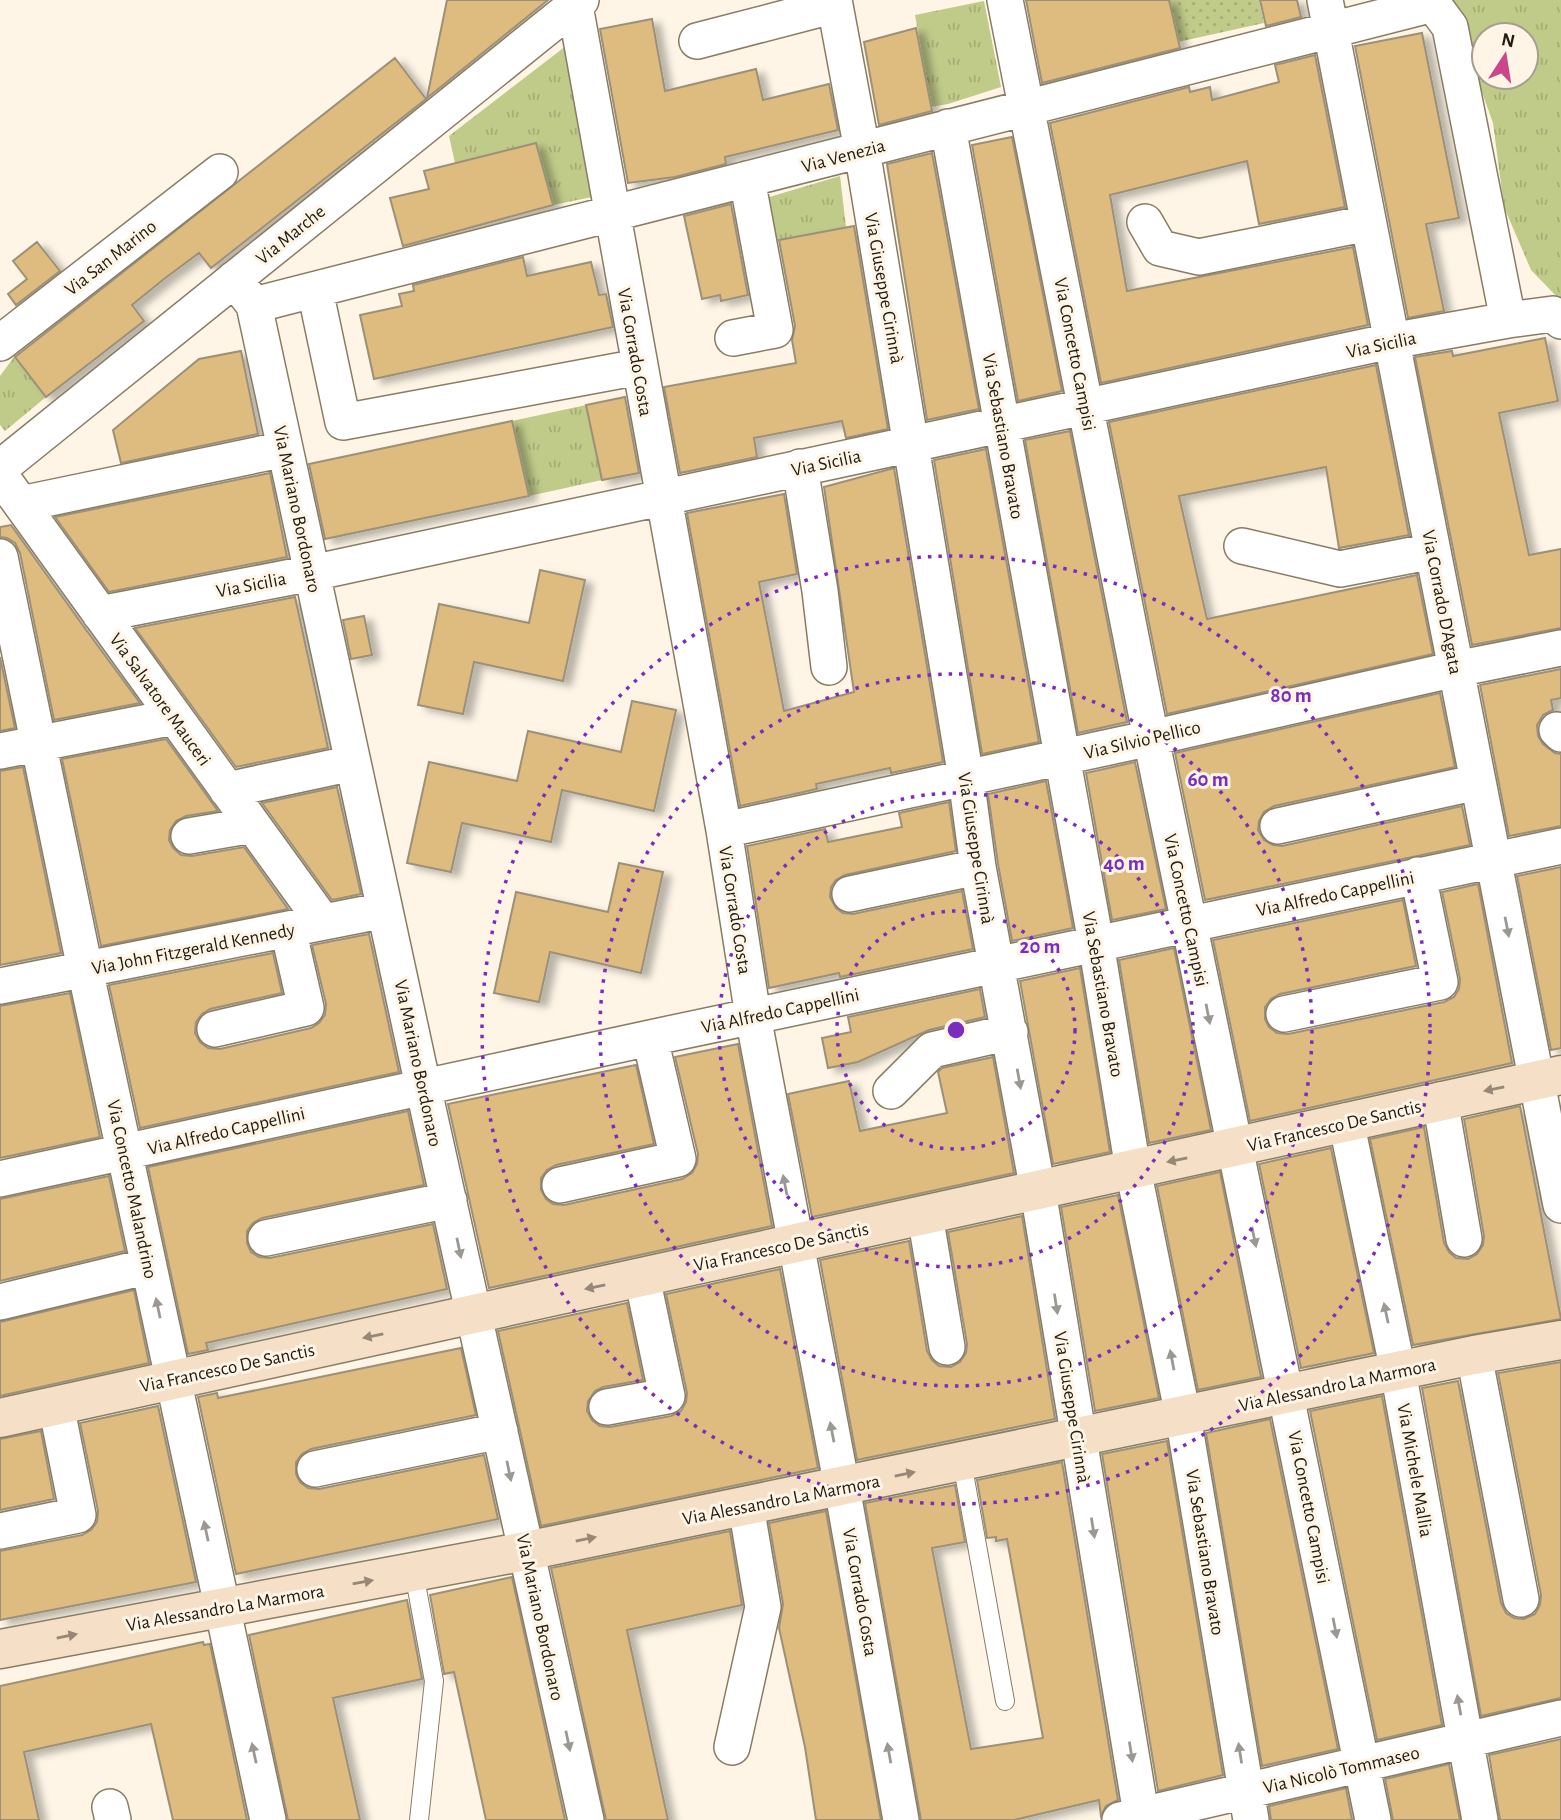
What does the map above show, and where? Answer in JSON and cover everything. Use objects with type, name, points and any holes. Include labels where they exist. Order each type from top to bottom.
[{"type":"street","name":"Via Concetto Campisi","points":[[1004,0],[1373,1820]]},
{"type":"street","name":"Via Corrado Costa","points":[[577,2],[612,214],[723,830],[753,1016],[842,1487],[901,1820]]},
{"type":"street","name":"Via Marche","points":[[0,468],[244,292],[577,2]]},
{"type":"street","points":[[697,41],[834,3]]},
{"type":"street","name":"Via Giuseppe Cirinnà","points":[[834,3],[912,444],[978,867],[1010,1032],[1079,1438],[1134,1818]]},
{"type":"street","name":"Via Venezia","points":[[244,292],[315,290],[1028,108],[1328,15],[1433,4],[1450,27],[1508,320]]},
{"type":"street","name":"Via Corrado D'Agata","points":[[1328,15],[1493,860],[1549,1078],[1561,1205]]},
{"type":"street","name":"Via Sebastiano Bravato","points":[[948,127],[1096,943],[1133,1169],[1183,1416],[1248,1806]]},
{"type":"street","name":"Via San Marino","points":[[0,342],[220,172]]},
{"type":"street","points":[[733,338],[775,330],[747,179]]},
{"type":"street","points":[[1145,222],[1160,248],[1199,257],[1368,223]]},
{"type":"street","points":[[315,290],[343,422],[639,367]]},
{"type":"street","name":"Via Mariano Bordonaro","points":[[244,292],[285,449],[586,1820]]},
{"type":"street","name":"Via Sicilia","points":[[100,614],[312,573],[1391,341],[1508,320],[1557,317]]},
{"type":"street","points":[[29,514],[285,449]]},
{"type":"street","points":[[800,467],[829,667]]},
{"type":"street","name":"Via Salvatore Mauceri","points":[[0,475],[323,922]]},
{"type":"street","name":"Via Concetto Malandrino","points":[[29,514],[0,555],[85,969],[268,1820]]},
{"type":"street","points":[[1242,546],[1339,569],[1433,551]]},
{"type":"street","name":"Via Silvio Pellico","points":[[723,830],[1561,648]]},
{"type":"street","points":[[0,751],[174,717]]},
{"type":"street","points":[[227,790],[353,762]]},
{"type":"street","points":[[1278,826],[1478,782]]},
{"type":"street","points":[[189,836],[253,825]]},
{"type":"street","name":"Via Alfredo Cappellini","points":[[0,1179],[423,1086],[1561,846]]},
{"type":"street","points":[[850,894],[978,867]]},
{"type":"street","points":[[1284,1014],[1440,982],[1418,875]]},
{"type":"street","name":"Via John Fitzgerald Kennedy","points":[[0,986],[385,910]]},
{"type":"street","points":[[215,1029],[306,1008],[288,929]]},
{"type":"street","points":[[891,1091],[932,1051],[1010,1032]]},
{"type":"street","points":[[560,1185],[678,1159],[650,1038]]},
{"type":"street","name":"Via Francesco De Sanctis","points":[[0,1418],[1549,1078]]},
{"type":"street","points":[[1440,1101],[1464,1239]]},
{"type":"street","name":"Via Michele Mallia","points":[[1346,1121],[1398,1371],[1480,1820]]},
{"type":"street","points":[[266,1238],[449,1200]]},
{"type":"street","points":[[925,1215],[947,1347]]},
{"type":"street","points":[[0,1302],[149,1266]]},
{"type":"street","points":[[607,1407],[667,1396],[642,1277]]},
{"type":"street","name":"Via Alessandro La Marmora","points":[[0,1649],[526,1551],[1474,1355],[1561,1340]]},
{"type":"street","points":[[1474,1355],[1521,1599]]},
{"type":"street","points":[[0,1531],[78,1516],[57,1405]]},
{"type":"street","points":[[315,1469],[500,1431]]},
{"type":"street","points":[[732,1747],[763,1606],[746,1506]]},
{"type":"street","name":"Via Nicolò Tommaseo","points":[[1134,1818],[1248,1806],[1362,1764],[1561,1718]]},
{"type":"lane","points":[[962,1462],[1005,1701]]},
{"type":"lane","points":[[414,1573],[434,1681],[419,1820]]},
{"type":"green space","points":[[1169,0],[1259,0],[1264,23],[1178,42]]},
{"type":"green space","points":[[1449,0],[1561,0],[1561,301],[1531,270],[1504,207],[1493,123],[1482,91],[1540,91],[1540,21],[1470,21],[1470,59]]},
{"type":"green space","points":[[984,1],[1001,87],[931,107],[915,15]]},
{"type":"green space","points":[[566,46],[592,197],[553,205],[536,143],[455,163],[449,136]]},
{"type":"green space","points":[[840,176],[846,227],[773,241],[766,198]]},
{"type":"green space","points":[[14,357],[46,397],[5,431],[0,425],[0,376]]},
{"type":"green space","points":[[586,405],[602,480],[529,496],[512,421]]},
{"type":"building","points":[[447,0],[548,0],[427,98]]},
{"type":"building","points":[[1026,0],[1169,0],[1180,48],[1042,83]]},
{"type":"building","points":[[1260,0],[1297,0],[1301,17],[1266,26]]},
{"type":"building","points":[[652,19],[665,91],[756,69],[763,100],[829,84],[838,130],[725,157],[726,164],[675,177],[628,183],[600,29]]},
{"type":"building","points":[[916,28],[932,111],[879,125],[864,42]]},
{"type":"building","points":[[1422,33],[1459,218],[1426,224],[1444,311],[1408,318],[1355,46]]},
{"type":"building","points":[[1315,55],[1345,207],[1259,224],[1247,161],[1110,195],[1127,291],[1353,247],[1368,325],[1101,383],[1050,123],[1189,87],[1190,92],[1210,87],[1212,100],[1279,82],[1275,65]]},
{"type":"building","points":[[395,58],[426,99],[211,268],[199,253],[164,279],[132,305],[144,321],[46,397],[15,357]]},
{"type":"building","points":[[1012,137],[1062,391],[1018,401],[972,145]]},
{"type":"building","points":[[536,143],[553,205],[403,246],[390,198],[429,189],[424,171]]},
{"type":"building","points":[[932,153],[979,409],[927,420],[887,164]]},
{"type":"building","points":[[731,204],[748,295],[721,301],[720,295],[702,299],[684,216]]},
{"type":"building","points":[[854,226],[888,429],[846,438],[842,421],[754,438],[757,457],[680,473],[664,387],[796,363],[792,340],[795,326],[779,240]]},
{"type":"building","points":[[37,242],[60,271],[16,305],[8,294],[27,279],[13,261]]},
{"type":"building","points":[[523,257],[527,276],[591,262],[599,295],[606,294],[613,327],[374,379],[360,315],[402,306],[399,294],[414,291],[413,285]]},
{"type":"building","points":[[1545,338],[1558,401],[1499,413],[1529,555],[1561,549],[1561,628],[1472,645],[1415,357],[1452,351],[1453,356]]},
{"type":"building","points":[[241,351],[258,434],[121,463],[113,430],[199,359]]},
{"type":"building","points":[[1376,365],[1409,535],[1339,548],[1326,467],[1179,496],[1207,619],[1417,575],[1433,654],[1167,714],[1109,422]]},
{"type":"building","points":[[625,397],[639,473],[602,480],[586,405]]},
{"type":"building","points":[[512,421],[529,496],[325,539],[309,464]]},
{"type":"building","points":[[1070,431],[1127,722],[1078,733],[1025,440]]},
{"type":"building","points":[[986,449],[1039,742],[982,754],[934,460]]},
{"type":"building","points":[[894,468],[943,762],[891,773],[890,768],[816,784],[817,789],[740,806],[687,513],[784,494],[797,574],[759,582],[784,711],[854,692],[824,487]]},
{"type":"building","points":[[270,473],[287,557],[109,592],[55,517]]},
{"type":"building","points":[[11,525],[140,703],[54,720],[20,553],[15,543],[0,537],[0,527]]},
{"type":"building","points":[[540,570],[585,580],[563,681],[474,662],[463,714],[418,705],[439,604],[529,623]]},
{"type":"building","points":[[295,597],[328,748],[236,767],[135,628]]},
{"type":"building","points":[[364,616],[372,655],[351,659],[343,620]]},
{"type":"building","points":[[0,657],[15,728],[0,731]]},
{"type":"building","points":[[1561,669],[1561,698],[1551,700],[1553,710],[1543,715],[1537,725],[1538,736],[1543,744],[1561,754],[1561,826],[1509,836],[1480,685]]},
{"type":"building","points":[[1440,693],[1455,767],[1274,806],[1264,812],[1258,830],[1264,840],[1282,846],[1462,806],[1470,845],[1205,900],[1175,753]]},
{"type":"building","points":[[632,701],[676,710],[654,811],[562,790],[551,842],[462,823],[451,872],[407,863],[429,762],[517,781],[528,731],[621,752]]},
{"type":"building","points":[[166,739],[218,811],[186,816],[176,821],[170,830],[169,840],[173,848],[181,855],[192,856],[244,847],[288,909],[101,946],[62,759]]},
{"type":"building","points":[[1135,762],[1166,909],[1112,920],[1086,773]]},
{"type":"building","points":[[23,767],[61,953],[0,965],[0,771]]},
{"type":"building","points":[[1046,781],[1073,928],[1012,941],[988,794]]},
{"type":"building","points":[[337,787],[361,894],[332,900],[262,803]]},
{"type":"building","points":[[949,802],[956,851],[845,875],[831,887],[830,897],[836,908],[843,913],[853,914],[962,891],[973,949],[840,977],[839,973],[769,988],[747,846],[825,829],[828,842],[902,827],[899,813]]},
{"type":"building","points":[[619,863],[663,872],[641,973],[550,952],[539,1002],[494,993],[516,892],[608,912]]},
{"type":"building","points":[[1561,867],[1561,1048],[1551,1050],[1517,876]]},
{"type":"building","points":[[1478,884],[1512,1063],[1250,1121],[1213,940],[1403,900],[1416,966],[1280,994],[1271,999],[1265,1007],[1265,1019],[1269,1027],[1277,1033],[1288,1034],[1444,1002],[1454,997],[1459,989],[1460,979],[1442,892]]},
{"type":"building","points":[[369,934],[399,1072],[140,1128],[109,985],[273,953],[282,993],[210,1009],[196,1022],[195,1033],[200,1042],[208,1048],[220,1049],[311,1028],[319,1023],[325,1015],[326,1004],[312,945]]},
{"type":"building","points":[[1174,948],[1211,1130],[1149,1143],[1119,960]]},
{"type":"building","points":[[1080,968],[1110,1152],[1053,1164],[1020,981]]},
{"type":"building","points":[[980,989],[985,1017],[929,1030],[858,1062],[828,1068],[822,1038],[851,1032],[848,1017]]},
{"type":"building","points":[[70,993],[100,1137],[0,1158],[0,1006]]},
{"type":"building","points":[[738,1044],[772,1226],[489,1288],[448,1104],[636,1065],[654,1144],[556,1165],[547,1170],[541,1178],[541,1190],[553,1204],[564,1205],[682,1179],[692,1173],[698,1154],[675,1057]]},
{"type":"building","points":[[993,1057],[1014,1173],[812,1217],[788,1094],[849,1081],[860,1131],[947,1113],[938,1072],[942,1068]]},
{"type":"building","points":[[1520,1106],[1561,1319],[1413,1345],[1370,1139],[1424,1127],[1444,1243],[1456,1258],[1468,1259],[1477,1254],[1483,1245],[1484,1236],[1464,1119]]},
{"type":"building","points":[[408,1111],[424,1185],[262,1218],[253,1223],[247,1231],[247,1243],[251,1252],[259,1257],[270,1258],[433,1224],[447,1289],[206,1343],[208,1350],[188,1354],[148,1167]]},
{"type":"building","points":[[1331,1148],[1374,1353],[1301,1368],[1259,1164]]},
{"type":"building","points":[[1220,1172],[1261,1377],[1198,1390],[1157,1186]]},
{"type":"building","points":[[109,1176],[125,1251],[0,1281],[0,1199]]},
{"type":"building","points":[[1118,1195],[1159,1398],[1095,1411],[1061,1207]]},
{"type":"building","points":[[1022,1216],[1055,1419],[857,1460],[820,1260],[909,1241],[927,1351],[939,1366],[951,1367],[960,1362],[966,1353],[967,1344],[948,1232]]},
{"type":"building","points":[[780,1269],[818,1468],[541,1526],[498,1331],[627,1303],[643,1380],[603,1387],[595,1391],[588,1401],[587,1411],[592,1420],[600,1426],[610,1427],[671,1416],[681,1411],[687,1393],[666,1294]]},
{"type":"building","points":[[134,1290],[149,1363],[0,1396],[0,1322]]},
{"type":"building","points":[[461,1348],[476,1415],[311,1449],[302,1454],[296,1462],[296,1474],[300,1482],[308,1488],[319,1489],[484,1455],[498,1519],[236,1574],[198,1397],[217,1393],[218,1398]]},
{"type":"building","points":[[1561,1362],[1561,1698],[1481,1716],[1422,1388],[1458,1381],[1501,1603],[1506,1613],[1514,1618],[1524,1619],[1535,1614],[1541,1595],[1498,1373]]},
{"type":"building","points":[[1382,1396],[1442,1725],[1377,1740],[1310,1411]]},
{"type":"building","points":[[158,1406],[196,1582],[0,1620],[0,1551],[82,1535],[91,1530],[97,1522],[98,1511],[80,1423]]},
{"type":"building","points":[[1270,1419],[1338,1749],[1262,1766],[1206,1433]]},
{"type":"building","points":[[41,1431],[54,1499],[0,1510],[0,1439]]},
{"type":"building","points":[[1167,1441],[1223,1775],[1158,1791],[1102,1454]]},
{"type":"building","points":[[1062,1462],[1118,1800],[1106,1806],[1101,1816],[1099,1800],[1014,1820],[921,1820],[865,1503],[955,1485],[965,1542],[932,1548],[971,1749],[1043,1738],[1007,1539],[996,1541],[996,1537],[987,1538],[977,1480]]},
{"type":"building","points":[[826,1511],[881,1820],[816,1820],[805,1747],[779,1628],[783,1604],[769,1523]]},
{"type":"building","points":[[730,1531],[742,1605],[627,1630],[668,1820],[606,1820],[551,1568]]},
{"type":"building","points":[[512,1577],[565,1820],[486,1820],[454,1672],[444,1674],[430,1595]]},
{"type":"building","points":[[407,1600],[422,1679],[333,1698],[360,1820],[288,1820],[249,1635]]},
{"type":"building","points":[[203,1642],[204,1645],[210,1644],[247,1820],[173,1820],[151,1724],[24,1752],[39,1820],[0,1820],[0,1686]]},
{"type":"building","points":[[1561,1739],[1561,1820],[1500,1820],[1489,1755]]},
{"type":"building","points":[[1449,1764],[1460,1820],[1393,1820],[1385,1779]]},
{"type":"building","points":[[1346,1788],[1352,1820],[1271,1820],[1269,1806]]}]
